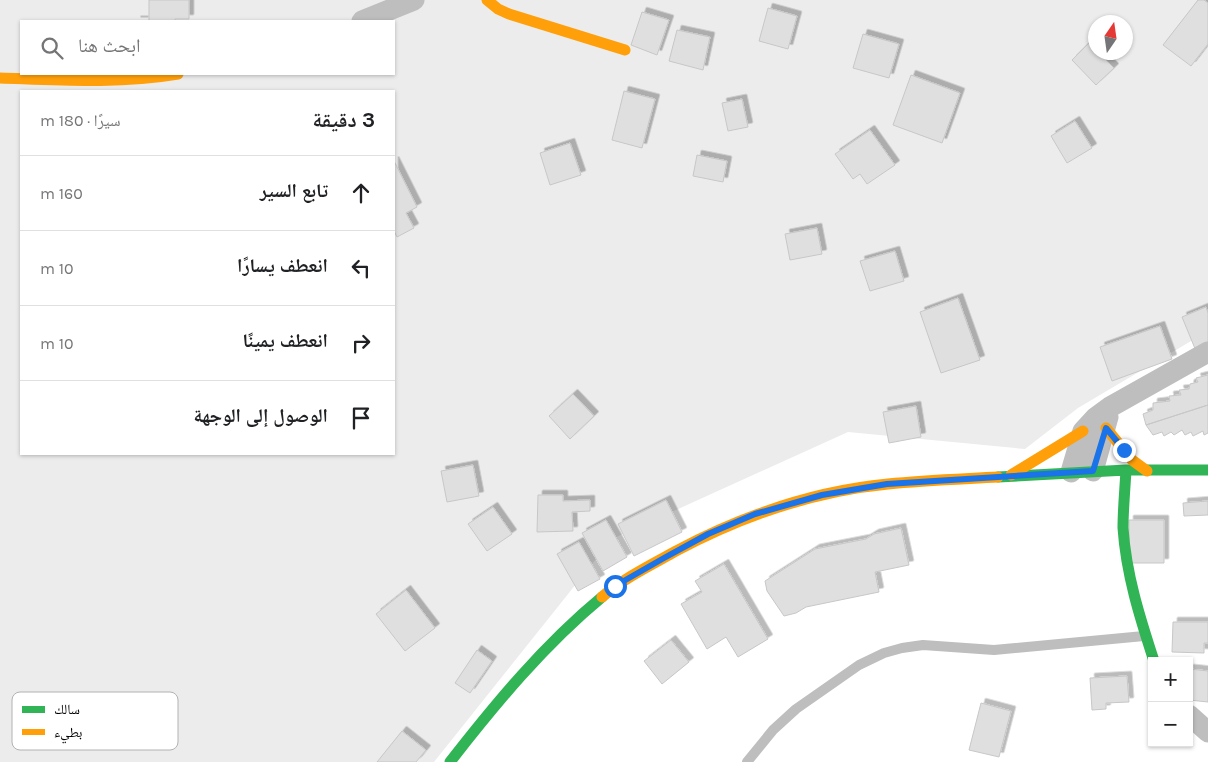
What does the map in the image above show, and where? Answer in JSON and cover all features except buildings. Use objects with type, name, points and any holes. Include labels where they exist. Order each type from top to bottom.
[{"type":"street","points":[[364,20],[414,0]]},
{"type":"street","points":[[486,0],[509,14],[624,50]]},
{"type":"street","points":[[0,78],[130,80],[170,75]]},
{"type":"street","points":[[1009,476],[1082,431],[1096,418],[1108,417],[1208,352]]},
{"type":"street","points":[[1108,417],[1132,460],[1147,470]]},
{"type":"street","points":[[1093,471],[1108,417]]},
{"type":"street","points":[[1071,472],[1082,431]]},
{"type":"street","points":[[1126,470],[1123,534],[1127,563],[1153,657]]},
{"type":"street","points":[[450,762],[495,704],[543,652],[579,616],[615,586],[708,534],[755,514],[822,495],[887,484],[1093,471],[1208,470]]},
{"type":"street","points":[[1193,719],[1208,732]]},
{"type":"lane","points":[[747,762],[773,730],[796,709],[859,665],[884,653],[923,645],[994,650],[1146,636]]},
{"type":"shaded area","points":[[0,0],[1208,0],[1208,331],[1078,408],[1025,449],[848,432],[612,539],[434,762],[0,762]]},
{"type":"traffic: fast","points":[[1126,470],[1123,528],[1127,562],[1134,596],[1153,657]]},
{"type":"traffic: fast","points":[[998,477],[1126,470],[1208,470]]},
{"type":"traffic: fast","points":[[450,762],[522,675],[560,635],[602,597]]},
{"type":"traffic: slow","points":[[487,0],[498,9],[509,14],[625,50]]},
{"type":"traffic: slow","points":[[0,78],[112,80],[171,75]]},
{"type":"traffic: slow","points":[[1106,428],[1132,460],[1147,471]]},
{"type":"traffic: slow","points":[[1011,475],[1083,431]]},
{"type":"traffic: slow","points":[[602,597],[628,578],[701,538],[779,507],[833,492],[860,487],[998,477]]},
{"type":"route","points":[[615,586],[708,534],[755,514],[822,495],[887,484],[1093,471],[1106,428],[1124,450]]}]
